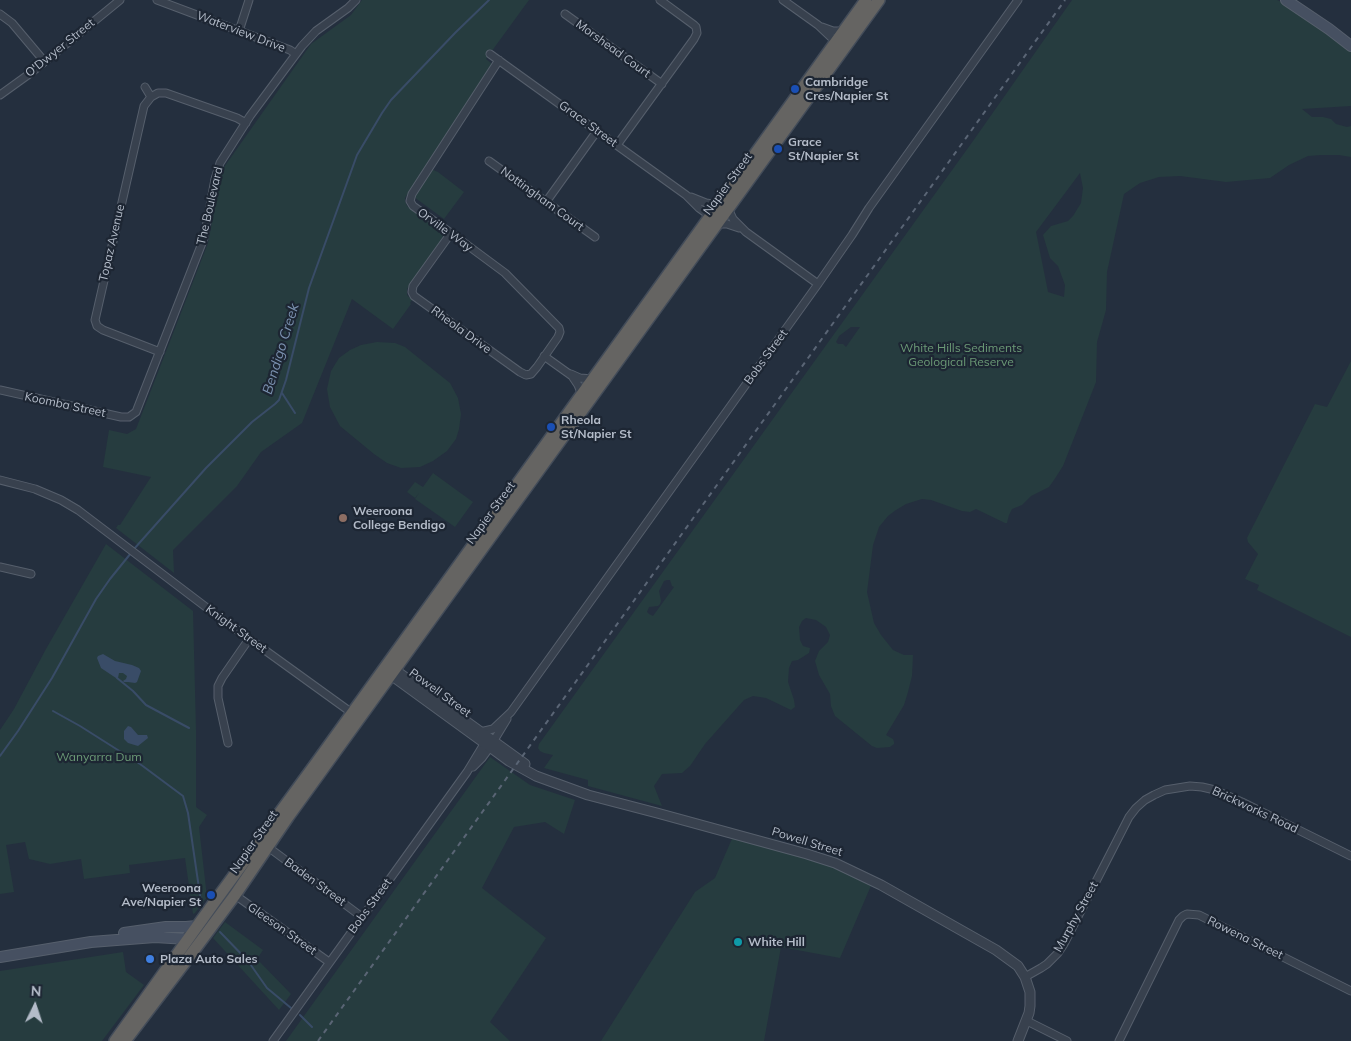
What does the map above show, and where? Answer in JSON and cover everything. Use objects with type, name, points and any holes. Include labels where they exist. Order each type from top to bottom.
[{"type":"highway","name":"Napier Street","points":[[115,1041],[187,939],[292,804],[594,394],[714,220],[735,182],[866,0]]},
{"type":"highway","name":"Napier Street","points":[[723,206],[755,170],[878,0]]},
{"type":"highway","points":[[836,42],[846,38],[862,15],[878,0]]},
{"type":"highway","points":[[735,182],[770,141],[776,142]]},
{"type":"highway","points":[[714,220],[755,170]]},
{"type":"highway","name":"Napier Street","points":[[125,1041],[189,957],[268,847],[292,804],[352,713],[389,670],[557,428],[714,220]]},
{"type":"highway","points":[[557,428],[588,394],[594,394]]},
{"type":"highway","points":[[187,939],[194,939],[198,936],[234,895]]},
{"type":"main road","points":[[1286,0],[1325,25],[1351,46]]},
{"type":"main road","points":[[91,942],[121,934],[156,928],[197,926]]},
{"type":"main road","points":[[0,957],[91,942],[155,937],[187,939]]},
{"type":"street","name":"O'Dwyer Street","points":[[0,95],[9,90],[120,0]]},
{"type":"street","name":"Waterview Drive","points":[[157,0],[167,2],[296,54]]},
{"type":"street","points":[[239,31],[250,0]]},
{"type":"street","name":"The Boulevard","points":[[129,417],[138,408],[204,238],[218,168],[222,158],[296,54],[311,36],[356,0]]},
{"type":"street","points":[[617,145],[694,39],[697,30],[694,25],[660,0]]},
{"type":"street","points":[[783,0],[818,25],[836,42]]},
{"type":"street","name":"Bobs Street","points":[[487,740],[511,712],[818,284],[869,208],[1018,0]]},
{"type":"street","points":[[0,14],[12,22],[44,61]]},
{"type":"street","name":"Morshead Court","points":[[565,14],[662,84]]},
{"type":"street","points":[[818,25],[828,30],[844,31]]},
{"type":"street","name":"Grace Street","points":[[490,54],[686,194],[714,220],[729,224],[746,232]]},
{"type":"street","name":"Orville Way","points":[[499,60],[410,196],[410,201],[413,206],[505,273],[557,325],[560,330],[559,334],[544,356]]},
{"type":"street","points":[[145,87],[151,97],[162,93],[170,93],[246,123]]},
{"type":"street","name":"Topaz Avenue","points":[[151,97],[146,102],[143,110],[96,320],[97,326],[103,330],[160,352]]},
{"type":"street","points":[[546,202],[597,131]]},
{"type":"street","name":"Nottingham Court","points":[[490,161],[594,238]]},
{"type":"street","name":"Grace Street","points":[[686,194],[706,203],[723,206],[746,232],[818,284]]},
{"type":"street","name":"Rheola Drive","points":[[451,233],[413,286],[412,292],[414,296],[523,374],[531,374],[544,356]]},
{"type":"street","points":[[544,356],[575,380],[582,395]]},
{"type":"street","points":[[566,372],[580,378],[593,379]]},
{"type":"street","name":"Koomba Street","points":[[0,390],[120,417],[129,417]]},
{"type":"street","name":"Knight Street","points":[[0,480],[34,489],[69,504],[352,713]]},
{"type":"street","points":[[0,567],[31,574]]},
{"type":"street","points":[[228,743],[218,698],[218,686],[250,639]]},
{"type":"street","name":"Powell Street","points":[[389,670],[530,773],[579,793],[799,852],[835,864],[868,878],[996,950],[1018,966],[1025,977]]},
{"type":"street","name":"Bobs Street","points":[[273,1041],[467,772],[482,758],[487,740],[494,729],[511,712]]},
{"type":"street","name":"Brickworks Road","points":[[1154,794],[1176,787],[1190,786],[1202,786],[1215,790],[1351,856]]},
{"type":"street","name":"Murphy Street","points":[[1025,977],[1041,968],[1058,953],[1129,817],[1136,808],[1154,794]]},
{"type":"street","name":"Baden Street","points":[[268,847],[362,916]]},
{"type":"street","name":"Gleeson Street","points":[[234,895],[329,962]]},
{"type":"street","name":"Rowena Street","points":[[1119,1041],[1179,920],[1187,914],[1199,915],[1351,991]]},
{"type":"street","points":[[1018,1041],[1027,1021],[1031,998],[1025,977]]},
{"type":"street","points":[[1027,1021],[1068,1041]]},
{"type":"green space","points":[[362,0],[529,0],[486,59],[491,63],[491,67],[405,198],[407,206],[441,231],[443,236],[407,289],[407,295],[412,300],[411,304],[393,329],[352,299],[302,423],[261,452],[237,486],[173,550],[174,573],[116,528],[120,525],[151,477],[103,467],[109,430],[127,434],[136,429],[208,243],[222,170],[311,44],[351,15]]},
{"type":"green space","name":"White Hills Sediments Geological Reserve","points":[[1072,0],[1277,0],[1317,17],[1351,44],[1351,106],[1302,109],[1312,117],[1323,117],[1331,119],[1336,124],[1347,127],[1351,126],[1351,157],[1339,155],[1308,156],[1289,165],[1270,178],[1226,182],[1180,176],[1159,177],[1140,183],[1124,194],[1107,272],[1106,310],[1097,342],[1096,382],[1063,466],[1049,487],[1031,496],[1022,505],[1012,509],[1007,523],[976,509],[970,512],[962,511],[931,500],[922,499],[906,504],[896,510],[879,527],[873,545],[867,592],[874,623],[893,650],[904,655],[913,655],[912,676],[904,705],[886,735],[893,739],[894,744],[890,747],[877,748],[872,746],[835,716],[831,706],[830,694],[819,675],[815,661],[819,651],[828,642],[830,635],[826,627],[816,620],[806,618],[799,627],[800,640],[803,646],[810,648],[809,653],[798,660],[792,661],[789,668],[788,682],[795,707],[791,710],[766,698],[753,696],[744,700],[705,744],[690,766],[682,773],[662,774],[654,786],[662,806],[588,786],[588,780],[544,768],[553,755],[540,751],[538,748],[539,744],[973,141]],"holes":[[[1080,173],[1083,188],[1081,203],[1068,221],[1051,226],[1043,235],[1050,258],[1058,266],[1065,285],[1064,297],[1048,292],[1036,232]],[[851,327],[860,327],[846,347],[836,342],[839,336]],[[670,580],[674,587],[653,616],[647,612],[649,607],[660,604],[659,591],[664,581]]]},
{"type":"green space","points":[[431,169],[438,172],[464,192],[444,219],[414,197]]},
{"type":"green space","points":[[377,342],[395,343],[405,347],[450,383],[458,398],[461,414],[456,439],[447,451],[420,467],[401,468],[387,463],[340,426],[330,407],[327,389],[331,371],[339,358],[361,345]]},
{"type":"green space","points":[[1351,361],[1351,637],[1257,590],[1259,585],[1245,579],[1258,554],[1247,538],[1315,404],[1327,407]]},
{"type":"green space","points":[[433,473],[473,502],[455,527],[415,499],[419,493],[415,498],[407,492],[415,482],[423,487]]},
{"type":"green space","name":"Wanyarra Dum","points":[[106,544],[193,611],[196,807],[207,815],[199,827],[207,897],[193,914],[185,858],[129,865],[130,873],[84,879],[81,859],[50,864],[29,859],[25,842],[6,845],[14,892],[0,894],[0,730],[14,709]]},
{"type":"green space","points":[[490,757],[530,785],[575,800],[564,834],[545,822],[514,827],[482,888],[546,938],[490,1022],[510,1041],[286,1041]]},
{"type":"green space","points":[[734,834],[835,863],[873,881],[840,958],[781,947],[764,1041],[601,1041],[695,892],[715,878]]},
{"type":"green space","points":[[225,922],[263,950],[257,959],[291,994],[279,1010],[213,938]]},
{"type":"green space","points":[[123,952],[126,972],[144,985],[102,1041],[0,1041],[0,971]]},
{"type":"water","points":[[103,654],[115,661],[139,668],[141,671],[137,682],[124,682],[127,676],[123,673],[119,673],[118,678],[116,678],[101,668],[97,658]]},
{"type":"water","points":[[128,726],[138,735],[147,735],[148,738],[138,746],[128,743],[124,739],[124,731]]},
{"type":"waterway","name":"Bendigo Creek","points":[[134,549],[206,468],[252,422],[279,400],[286,380],[309,288],[357,155],[391,100],[489,0]]},
{"type":"waterway","points":[[282,393],[295,413]]},
{"type":"waterway","name":"Bendigo Creek","points":[[0,756],[52,678],[96,599],[131,553]]},
{"type":"waterway","points":[[117,678],[146,705],[189,728]]},
{"type":"waterway","points":[[53,711],[140,764],[183,796],[188,813],[201,902]]},
{"type":"waterway","points":[[220,932],[248,961],[267,988],[291,1008]]},
{"type":"waterway","points":[[300,1015],[312,1027]]},
{"type":"railway","points":[[318,1041],[1065,0]]},
{"type":"place","name":"Cambridge Cres/Napier St","points":[[795,89]]},
{"type":"place","name":"Grace St/Napier St","points":[[778,149]]},
{"type":"place","name":"Rheola St/Napier St","points":[[551,427]]},
{"type":"place","name":"Weeroona College Bendigo","points":[[343,518]]},
{"type":"place","name":"Weeroona Ave/Napier St","points":[[211,895]]},
{"type":"place","name":"White Hill","points":[[738,942]]},
{"type":"place","name":"Plaza Auto Sales","points":[[150,959]]}]
